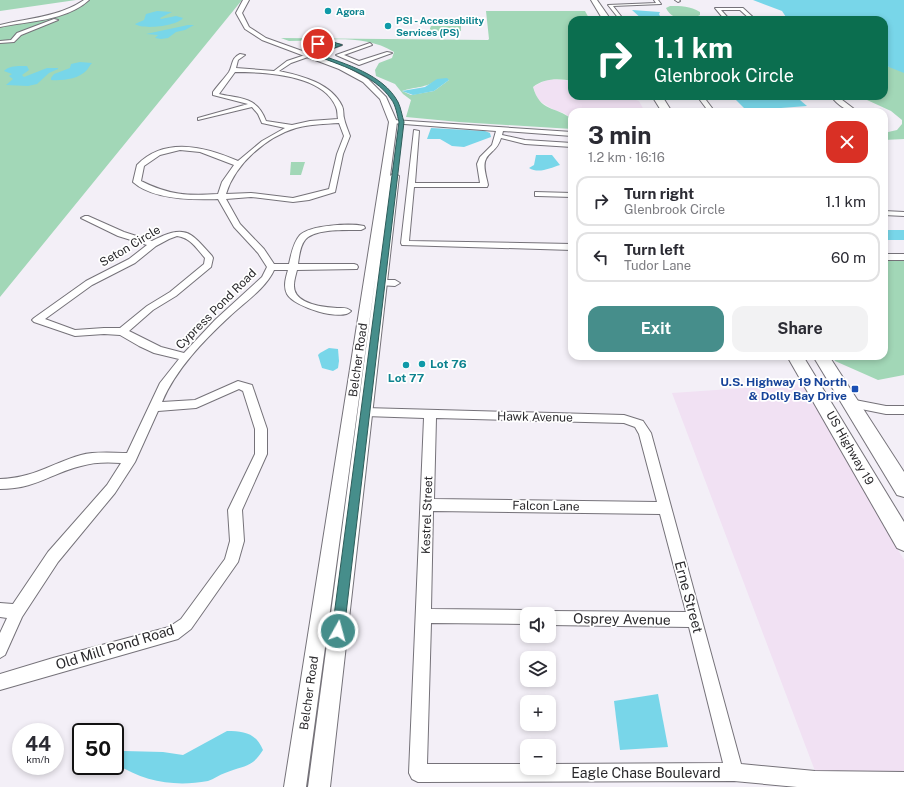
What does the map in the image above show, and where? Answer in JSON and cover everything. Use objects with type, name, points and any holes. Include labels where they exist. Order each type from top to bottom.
[{"type":"highway","points":[[594,0],[604,16]]},
{"type":"highway","name":"US Highway 19","points":[[797,360],[904,541]]},
{"type":"highway","points":[[809,360],[831,392],[850,403]]},
{"type":"highway","name":"US Highway 19","points":[[823,360],[904,489]]},
{"type":"highway","points":[[828,411],[837,413],[849,421],[861,440],[904,489]]},
{"type":"main road","name":"Belcher Road","points":[[246,0],[239,13],[242,24],[247,29],[265,39],[357,70],[374,80],[386,90]]},
{"type":"main road","name":"Belcher Road","points":[[251,0],[246,8],[245,15],[247,22],[254,29],[275,40],[311,54],[350,72],[369,83],[386,100],[392,115],[398,120]]},
{"type":"main road","name":"Belcher Road","points":[[319,787],[365,412],[388,283],[398,120]]},
{"type":"main road","name":"Belcher Road","points":[[295,787],[398,120]]},
{"type":"street","points":[[0,26],[64,13],[78,7],[87,0]]},
{"type":"street","points":[[619,16],[610,5],[659,4],[656,0]]},
{"type":"street","points":[[724,16],[718,8],[741,9],[749,16]]},
{"type":"street","points":[[0,42],[12,41],[19,34],[59,19]]},
{"type":"street","points":[[27,20],[31,29]]},
{"type":"street","points":[[309,47],[328,42],[353,50]]},
{"type":"street","points":[[370,44],[339,55],[359,63],[389,53]]},
{"type":"street","points":[[274,72],[289,62],[340,45]]},
{"type":"street","points":[[242,55],[237,56],[234,61],[233,70],[216,94],[242,99],[260,112],[264,122],[292,128]]},
{"type":"street","points":[[233,70],[274,72],[297,76],[322,88],[339,107],[341,121],[347,136],[340,154],[332,190],[306,198],[293,200],[251,195],[192,198],[157,192],[137,182],[142,165],[159,153],[176,148],[196,148],[239,164]]},
{"type":"street","points":[[837,100],[849,108]]},
{"type":"street","points":[[200,119],[252,105]]},
{"type":"street","points":[[398,120],[568,134]]},
{"type":"street","points":[[221,197],[226,181],[239,164],[248,154],[270,138],[305,124],[341,121]]},
{"type":"street","points":[[411,185],[484,185],[481,164],[483,158],[494,149],[499,136],[500,128]]},
{"type":"street","points":[[416,131],[404,243],[568,247]]},
{"type":"street","points":[[499,136],[525,142],[568,145]]},
{"type":"street","points":[[538,194],[568,194]]},
{"type":"street","name":"Cypress Pond Road","points":[[0,650],[17,612],[53,557],[111,489],[131,458],[165,383],[186,357],[218,322],[266,278],[271,267],[267,256],[229,214],[221,197]]},
{"type":"street","points":[[888,213],[904,214]]},
{"type":"street","points":[[85,218],[121,234],[153,244]]},
{"type":"street","points":[[346,311],[317,309],[294,298],[289,288],[300,241],[309,234],[338,228],[361,228]]},
{"type":"street","name":"Seton Circle","points":[[177,234],[187,235],[192,238],[205,253],[210,262],[202,271],[173,294],[150,308],[122,332],[104,331],[75,333],[37,320],[89,283],[132,261],[153,244],[166,237],[177,234]]},
{"type":"street","points":[[888,257],[904,257]]},
{"type":"street","points":[[271,267],[354,266]]},
{"type":"street","points":[[122,332],[143,344],[158,350],[186,357]]},
{"type":"street","name":"Old Mill Pond Road","points":[[0,682],[53,666],[173,634],[186,624],[231,562],[237,541],[235,510],[261,454],[261,429],[248,388],[238,385],[196,404],[154,407]]},
{"type":"street","points":[[850,403],[886,410],[904,410]]},
{"type":"street","name":"Hawk Avenue","points":[[365,412],[430,415],[624,419],[639,424]]},
{"type":"street","name":"Kestrel Street","points":[[424,616],[430,415]]},
{"type":"street","name":"Erne Street","points":[[639,424],[645,433],[734,772]]},
{"type":"street","points":[[0,484],[25,483],[37,480],[75,463],[98,457],[131,458]]},
{"type":"street","name":"Falcon Lane","points":[[427,505],[665,508]]},
{"type":"street","points":[[0,610],[17,612]]},
{"type":"street","points":[[424,616],[520,617]]},
{"type":"street","name":"Eagle Chase Boulevard","points":[[424,616],[418,773],[734,772],[815,780],[904,781]]},
{"type":"street","name":"Osprey Avenue","points":[[556,618],[695,620]]},
{"type":"street","name":"Eagle Chase Boulevard","points":[[815,780],[838,787]]},
{"type":"street","points":[[890,787],[904,784]]},
{"type":"shaded area","points":[[546,80],[568,81],[568,100],[636,100],[639,101],[643,108],[568,108],[568,116],[554,110],[538,100],[533,87]]},
{"type":"shaded area","points":[[803,384],[904,560],[904,773],[815,771],[672,393]]},
{"type":"green space","points":[[0,0],[76,0],[0,11]]},
{"type":"green space","points":[[84,0],[242,0],[0,297],[0,25],[65,11]]},
{"type":"green space","points":[[670,6],[689,7],[700,12],[700,15],[672,16],[666,8]]},
{"type":"green space","points":[[486,11],[585,11],[588,16],[568,16],[568,80],[547,80],[533,87],[536,95],[544,105],[568,116],[568,129],[406,117],[411,100],[403,94],[395,84],[376,76],[375,70],[379,63],[392,58],[394,52],[382,46],[356,40],[329,39],[289,41],[281,38],[488,40]],"holes":[[[438,79],[449,80],[434,91],[411,95],[402,91],[425,86]]]},
{"type":"green space","points":[[431,26],[461,26],[461,31],[429,31]]},
{"type":"green space","points":[[889,66],[904,72],[904,139],[888,140],[888,132],[897,130],[902,124],[902,120],[888,110],[888,108],[884,108],[867,100],[888,100]]},
{"type":"green space","points":[[291,162],[305,162],[301,175],[290,175]]},
{"type":"green space","points":[[888,259],[904,259],[904,375],[878,380],[835,361],[888,360]]},
{"type":"water","points":[[753,0],[904,0],[904,73],[888,67],[888,16],[785,16],[782,11]]},
{"type":"water","points":[[632,10],[660,12],[660,16],[639,16]]},
{"type":"water","points":[[157,11],[172,12],[160,18],[161,19],[176,16],[183,18],[174,23],[152,27],[139,26],[135,24],[144,20],[146,14]]},
{"type":"water","points":[[194,25],[185,30],[176,32],[168,38],[155,38],[158,35],[146,34]]},
{"type":"water","points":[[80,62],[92,63],[83,74],[79,76],[65,80],[51,80],[54,74],[70,68],[71,64]]},
{"type":"water","points":[[18,66],[27,66],[29,70],[22,75],[24,77],[47,68],[58,69],[49,73],[37,84],[28,86],[6,85],[13,79],[9,76],[12,74],[4,71],[6,69]]},
{"type":"water","points":[[447,78],[449,80],[434,91],[413,95],[402,91],[425,87],[437,79]]},
{"type":"water","points":[[736,100],[800,100],[807,106],[781,108],[744,108]]},
{"type":"water","points":[[431,128],[485,131],[490,133],[491,137],[464,147],[452,146],[440,139],[427,139]]},
{"type":"water","points":[[536,155],[552,155],[560,165],[544,170],[533,170],[529,168],[534,165]]},
{"type":"water","points":[[888,230],[904,230],[904,240],[888,240]]},
{"type":"water","points":[[329,348],[338,349],[338,368],[333,371],[322,368],[318,355]]},
{"type":"water","points":[[658,694],[668,747],[620,750],[614,701]]},
{"type":"water","points":[[227,731],[249,734],[257,740],[263,750],[251,764],[247,766],[208,781],[196,783],[160,782],[138,775],[124,768],[124,751],[163,752],[183,755]]},
{"type":"place","name":"Agora","points":[[328,11]]},
{"type":"place","name":"PSI - Accessability Services (PS)","points":[[388,26]]},
{"type":"place","name":"Lot 76","points":[[422,364]]},
{"type":"place","name":"Lot 77","points":[[406,365]]},
{"type":"place","name":"U.S. Highway 19 North & Dolly Bay Drive","points":[[855,389]]},
{"type":"route","points":[[318,44],[328,42],[340,45],[314,54],[357,70],[380,84],[393,97],[399,110],[401,122],[338,631]]}]
